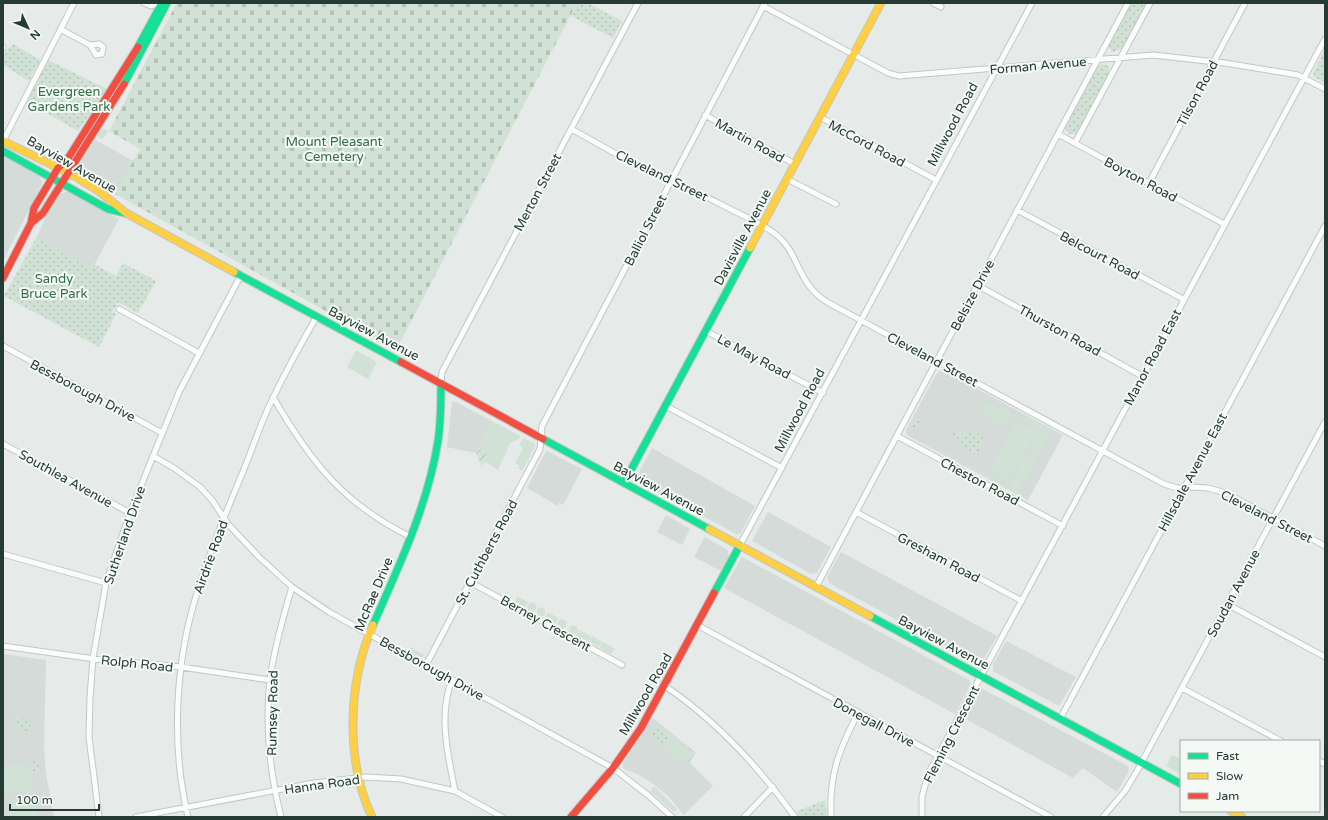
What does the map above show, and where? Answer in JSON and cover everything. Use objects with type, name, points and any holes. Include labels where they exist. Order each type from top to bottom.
[{"type":"street","points":[[3,141],[74,3]]},
{"type":"street","points":[[144,3],[151,6],[164,3]]},
{"type":"street","points":[[31,223],[43,213],[67,174],[90,131],[164,3]]},
{"type":"street","name":"Merton Street","points":[[441,383],[442,372],[638,3]]},
{"type":"street","name":"Davisville Avenue","points":[[624,483],[880,3]]},
{"type":"street","points":[[933,3],[941,7]]},
{"type":"street","name":"Millwood Road","points":[[571,817],[612,768],[641,728],[665,686],[1032,3]]},
{"type":"street","name":"Belsize Drive","points":[[816,586],[1128,3]]},
{"type":"street","points":[[1075,144],[1150,3]]},
{"type":"street","name":"Tilson Road","points":[[1149,183],[1245,3]]},
{"type":"street","name":"Forman Avenue","points":[[764,4],[853,55],[888,73],[899,76],[1153,55],[1214,62],[1298,75],[1325,89]]},
{"type":"street","name":"Balliol Street","points":[[541,438],[542,426],[670,180],[764,4]]},
{"type":"street","points":[[60,29],[90,45]]},
{"type":"street","name":"Manor Road East","points":[[981,676],[1183,299],[1325,39]]},
{"type":"street","name":"Martin Road","points":[[705,115],[794,164]]},
{"type":"street","name":"McCord Road","points":[[820,118],[936,180]]},
{"type":"street","name":"Cleveland Street","points":[[571,129],[652,172],[762,225],[783,241],[792,252],[803,278],[813,292],[827,302],[1164,484],[1177,488],[1208,488],[1226,493],[1325,546]]},
{"type":"street","points":[[3,277],[31,223],[34,208],[52,177],[90,131]]},
{"type":"street","name":"Boyton Road","points":[[1058,134],[1224,224]]},
{"type":"street","name":"Bayview Avenue","points":[[3,141],[10,143],[58,168],[112,200],[126,213],[1180,783]]},
{"type":"street","name":"Bayview Avenue","points":[[3,151],[62,182],[108,209],[126,213]]},
{"type":"street","points":[[787,179],[836,204]]},
{"type":"street","name":"Belcourt Road","points":[[1017,210],[1183,299]]},
{"type":"street","name":"Hillsdale Avenue East","points":[[1060,719],[1325,226]]},
{"type":"street","name":"Sutherland Drive","points":[[99,817],[89,737],[93,658],[106,582],[130,513],[179,392],[241,275]]},
{"type":"street","name":"Thurston Road","points":[[977,285],[1142,376]]},
{"type":"street","points":[[120,309],[199,353]]},
{"type":"street","name":"Airdrie Road","points":[[188,817],[178,743],[181,667],[187,629],[196,594],[273,397],[317,316]]},
{"type":"street","name":"Le May Road","points":[[706,331],[823,393]]},
{"type":"street","name":"Bessborough Drive","points":[[3,346],[162,433]]},
{"type":"street","name":"McRae Drive","points":[[372,817],[359,777],[354,741],[355,693],[358,670],[369,634],[411,537],[431,479],[437,452],[442,416],[441,383]]},
{"type":"street","points":[[273,397],[304,448],[332,480],[363,508],[411,537]]},
{"type":"street","points":[[666,406],[782,468]]},
{"type":"street","name":"Soudan Avenue","points":[[1103,817],[1125,791],[1141,763],[1274,518],[1322,433],[1325,422]]},
{"type":"street","name":"Cheston Road","points":[[897,436],[1062,526]]},
{"type":"street","name":"St. Cuthberts Road","points":[[426,665],[540,449],[541,438]]},
{"type":"street","name":"Southlea Avenue","points":[[3,444],[130,513]]},
{"type":"street","name":"Bessborough Drive","points":[[153,456],[174,468],[200,487],[212,500],[228,524],[259,557],[292,587],[329,612],[612,768],[649,796],[672,817]]},
{"type":"street","name":"Gresham Road","points":[[856,512],[1022,601]]},
{"type":"street","points":[[3,554],[106,582]]},
{"type":"street","name":"Berney Crescent","points":[[470,582],[622,665]]},
{"type":"street","name":"Rumsey Road","points":[[281,817],[275,791],[269,743],[270,680],[277,640],[292,587]]},
{"type":"street","points":[[1227,604],[1325,657]]},
{"type":"street","name":"Donegall Drive","points":[[698,625],[1051,817]]},
{"type":"street","name":"Rolph Road","points":[[3,646],[93,658],[181,667],[270,680]]},
{"type":"street","name":"Fleming Crescent","points":[[922,817],[920,810],[924,784],[981,676]]},
{"type":"street","points":[[452,680],[448,690],[445,723],[455,791]]},
{"type":"street","points":[[665,686],[712,722],[754,764],[795,817]]},
{"type":"street","points":[[1182,688],[1279,740]]},
{"type":"street","points":[[831,817],[831,789],[837,757],[858,713]]},
{"type":"street","name":"Hanna Road","points":[[136,817],[314,783],[359,777],[400,779],[455,791],[502,817]]},
{"type":"street","points":[[744,817],[773,787]]},
{"type":"street","points":[[1233,812],[1242,817]]},
{"type":"shaded area","points":[[95,140],[134,161],[115,194],[79,173],[80,163]]},
{"type":"shaded area","points":[[3,155],[38,175],[42,181],[42,184],[3,261]]},
{"type":"shaded area","points":[[69,192],[119,219],[92,269],[36,238],[52,204],[59,195]]},
{"type":"shaded area","points":[[942,370],[1063,435],[1028,500],[907,435],[906,430],[937,373]]},
{"type":"shaded area","points":[[452,402],[456,402],[492,421],[476,453],[447,447]]},
{"type":"shaded area","points":[[652,448],[755,506],[740,534],[736,534],[641,482],[637,476]]},
{"type":"shaded area","points":[[547,451],[582,469],[563,505],[559,503],[558,506],[527,488]]},
{"type":"shaded area","points":[[768,512],[831,547],[817,573],[811,574],[752,541]]},
{"type":"shaded area","points":[[666,515],[690,529],[682,545],[657,532]]},
{"type":"shaded area","points":[[705,537],[728,550],[729,557],[721,571],[694,557]]},
{"type":"shaded area","points":[[841,552],[997,636],[982,662],[978,664],[829,583],[827,577]]},
{"type":"shaded area","points":[[742,557],[969,680],[971,684],[955,714],[724,588]]},
{"type":"shaded area","points":[[1006,641],[1076,677],[1059,706],[993,671],[993,665]]},
{"type":"shaded area","points":[[3,654],[46,660],[44,749],[46,774],[54,817],[3,817]]},
{"type":"shaded area","points":[[981,688],[1128,766],[1129,771],[1117,792],[1083,768],[1073,778],[964,718]]},
{"type":"shaded area","points":[[653,718],[696,753],[689,762],[713,786],[684,815],[670,798],[651,782],[623,768],[623,763]]},
{"type":"green space","name":"Mount Pleasant Cemetery","points":[[177,3],[577,3],[396,350],[115,194],[140,149],[109,131]]},
{"type":"green space","points":[[577,3],[588,3],[622,21],[613,38],[571,16]]},
{"type":"green space","points":[[1130,3],[1147,3],[1122,49],[1112,52],[1109,47],[1112,37]]},
{"type":"green space","name":"Evergreen Gardens Park","points":[[13,44],[40,60],[29,81],[3,65],[5,53]]},
{"type":"green space","points":[[1325,49],[1325,83],[1314,77],[1313,73]]},
{"type":"green space","name":"Evergreen Gardens Park","points":[[48,60],[107,89],[78,131],[26,101]]},
{"type":"green space","points":[[1102,64],[1109,66],[1109,73],[1078,131],[1075,134],[1069,134],[1064,127],[1095,69]]},
{"type":"green space","points":[[102,128],[109,131],[102,139],[97,136]]},
{"type":"green space","name":"Sandy Bruce Park","points":[[36,238],[92,269],[94,264],[116,276],[123,263],[156,281],[138,313],[118,302],[112,312],[116,314],[99,347],[4,296]]},
{"type":"green space","points":[[356,350],[377,362],[368,379],[347,367]]},
{"type":"green space","points":[[982,403],[993,406],[994,404],[1013,415],[1006,427],[1004,426],[1002,428],[985,419],[985,411],[979,409]]},
{"type":"green space","points":[[1025,415],[1053,431],[1052,433],[1050,432],[1018,491],[1029,497],[1028,500],[942,454],[943,451],[1009,486],[1039,432],[1038,429],[1019,421],[1021,417]]},
{"type":"green space","points":[[917,418],[922,422],[919,427],[913,429],[910,428]]},
{"type":"green space","points":[[492,421],[520,436],[519,439],[510,443],[498,470],[486,462],[480,468],[488,454],[479,447]]},
{"type":"green space","points":[[1016,421],[1036,432],[1008,482],[989,471]]},
{"type":"green space","points":[[956,429],[961,432],[958,438],[949,440]]},
{"type":"green space","points":[[969,430],[980,435],[983,439],[977,455],[964,447],[960,439],[963,433]]},
{"type":"green space","points":[[523,438],[534,443],[535,446],[522,471],[518,468],[520,466],[515,463],[523,448],[519,446]]},
{"type":"green space","points":[[479,447],[488,454],[481,465],[476,453]]},
{"type":"green space","points":[[517,596],[528,602],[525,607],[515,602]]},
{"type":"green space","points":[[530,603],[534,603],[536,607],[534,611],[530,611],[528,609],[528,605]]},
{"type":"green space","points":[[539,608],[543,608],[545,612],[543,616],[539,616],[537,614],[537,610]]},
{"type":"green space","points":[[548,612],[558,618],[555,624],[545,618]]},
{"type":"green space","points":[[560,620],[564,620],[566,624],[564,628],[560,628],[558,626],[558,622]]},
{"type":"green space","points":[[571,626],[575,626],[577,630],[575,634],[571,634],[569,632],[569,628]]},
{"type":"green space","points":[[579,630],[591,636],[588,641],[576,635]]},
{"type":"green space","points":[[592,636],[602,642],[599,647],[589,642]]},
{"type":"green space","points":[[603,642],[615,649],[611,654],[600,648]]},
{"type":"green space","points":[[410,647],[425,657],[421,657],[407,651]]},
{"type":"green space","points":[[15,717],[27,719],[30,726],[29,730],[21,732],[13,724],[13,719]]},
{"type":"green space","points":[[656,726],[659,726],[670,735],[661,746],[650,735]]},
{"type":"green space","points":[[670,735],[691,754],[683,763],[661,746]]},
{"type":"green space","points":[[687,745],[696,753],[689,762],[686,760],[691,754],[685,747]]},
{"type":"green space","points":[[1172,755],[1180,759],[1180,774],[1166,766]]},
{"type":"green space","points":[[34,759],[42,770],[40,773],[32,772],[30,761]]},
{"type":"green space","points":[[30,763],[32,790],[3,793],[3,766]]},
{"type":"green space","points":[[654,786],[677,809],[674,812],[650,791]]},
{"type":"green space","points":[[25,794],[33,796],[35,804],[37,805],[38,816],[10,817],[9,805],[11,801],[16,796]]},
{"type":"green space","points":[[825,800],[827,817],[800,817],[797,811]]},
{"type":"traffic: fast","points":[[138,47],[162,3]]},
{"type":"traffic: fast","points":[[124,84],[167,3]]},
{"type":"traffic: fast","points":[[3,151],[108,209],[125,213]]},
{"type":"traffic: fast","points":[[624,483],[750,248]]},
{"type":"traffic: fast","points":[[234,272],[401,362]]},
{"type":"traffic: fast","points":[[373,625],[412,535],[427,488],[439,434],[441,383]]},
{"type":"traffic: fast","points":[[543,439],[709,529]]},
{"type":"traffic: fast","points":[[714,593],[740,545]]},
{"type":"traffic: fast","points":[[870,616],[1180,783]]},
{"type":"traffic: slow","points":[[750,248],[881,3]]},
{"type":"traffic: slow","points":[[3,141],[71,174],[100,192],[126,213],[234,272]]},
{"type":"traffic: slow","points":[[709,529],[870,616]]},
{"type":"traffic: slow","points":[[372,817],[363,795],[357,771],[353,721],[358,671],[373,625]]},
{"type":"traffic: slow","points":[[1233,812],[1242,817]]},
{"type":"traffic: jam","points":[[3,278],[31,223],[34,208],[58,168],[67,160],[138,47]]},
{"type":"traffic: jam","points":[[31,223],[43,213],[124,84]]},
{"type":"traffic: jam","points":[[401,362],[543,439]]},
{"type":"traffic: jam","points":[[571,817],[613,768],[641,728],[714,593]]}]
